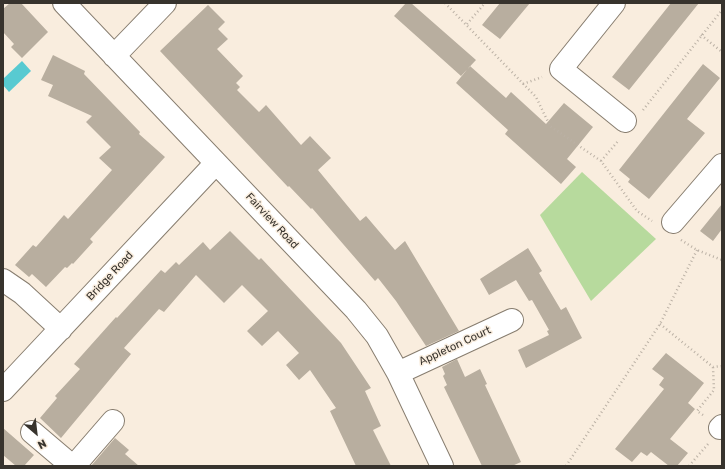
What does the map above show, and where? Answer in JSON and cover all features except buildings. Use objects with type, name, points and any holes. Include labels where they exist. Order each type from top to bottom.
[{"type":"street","name":"Fairview Road","points":[[64,3],[356,310],[377,336],[398,373],[442,466]]},
{"type":"street","points":[[114,56],[164,3]]},
{"type":"street","points":[[614,3],[561,69],[632,118]]},
{"type":"street","name":"Bridge Road","points":[[3,390],[216,163]]},
{"type":"street","points":[[669,228],[722,165]]},
{"type":"street","points":[[3,280],[22,293],[61,329]]},
{"type":"street","name":"Appleton Court","points":[[398,373],[512,320]]},
{"type":"street","points":[[32,432],[73,466],[113,422]]},
{"type":"path","points":[[444,3],[467,24],[536,97],[550,126],[601,161],[637,211],[669,228],[697,250],[722,260]]},
{"type":"path","points":[[467,24],[485,3]]},
{"type":"path","points":[[632,118],[722,10]]},
{"type":"path","points":[[701,35],[722,52]]},
{"type":"path","points":[[566,466],[660,324],[697,250]]},
{"type":"path","points":[[660,324],[713,367],[722,366]]},
{"type":"green space","points":[[582,172],[656,239],[591,301],[540,215]]},
{"type":"water","points":[[22,61],[31,71],[9,92],[3,85],[3,79]]}]
